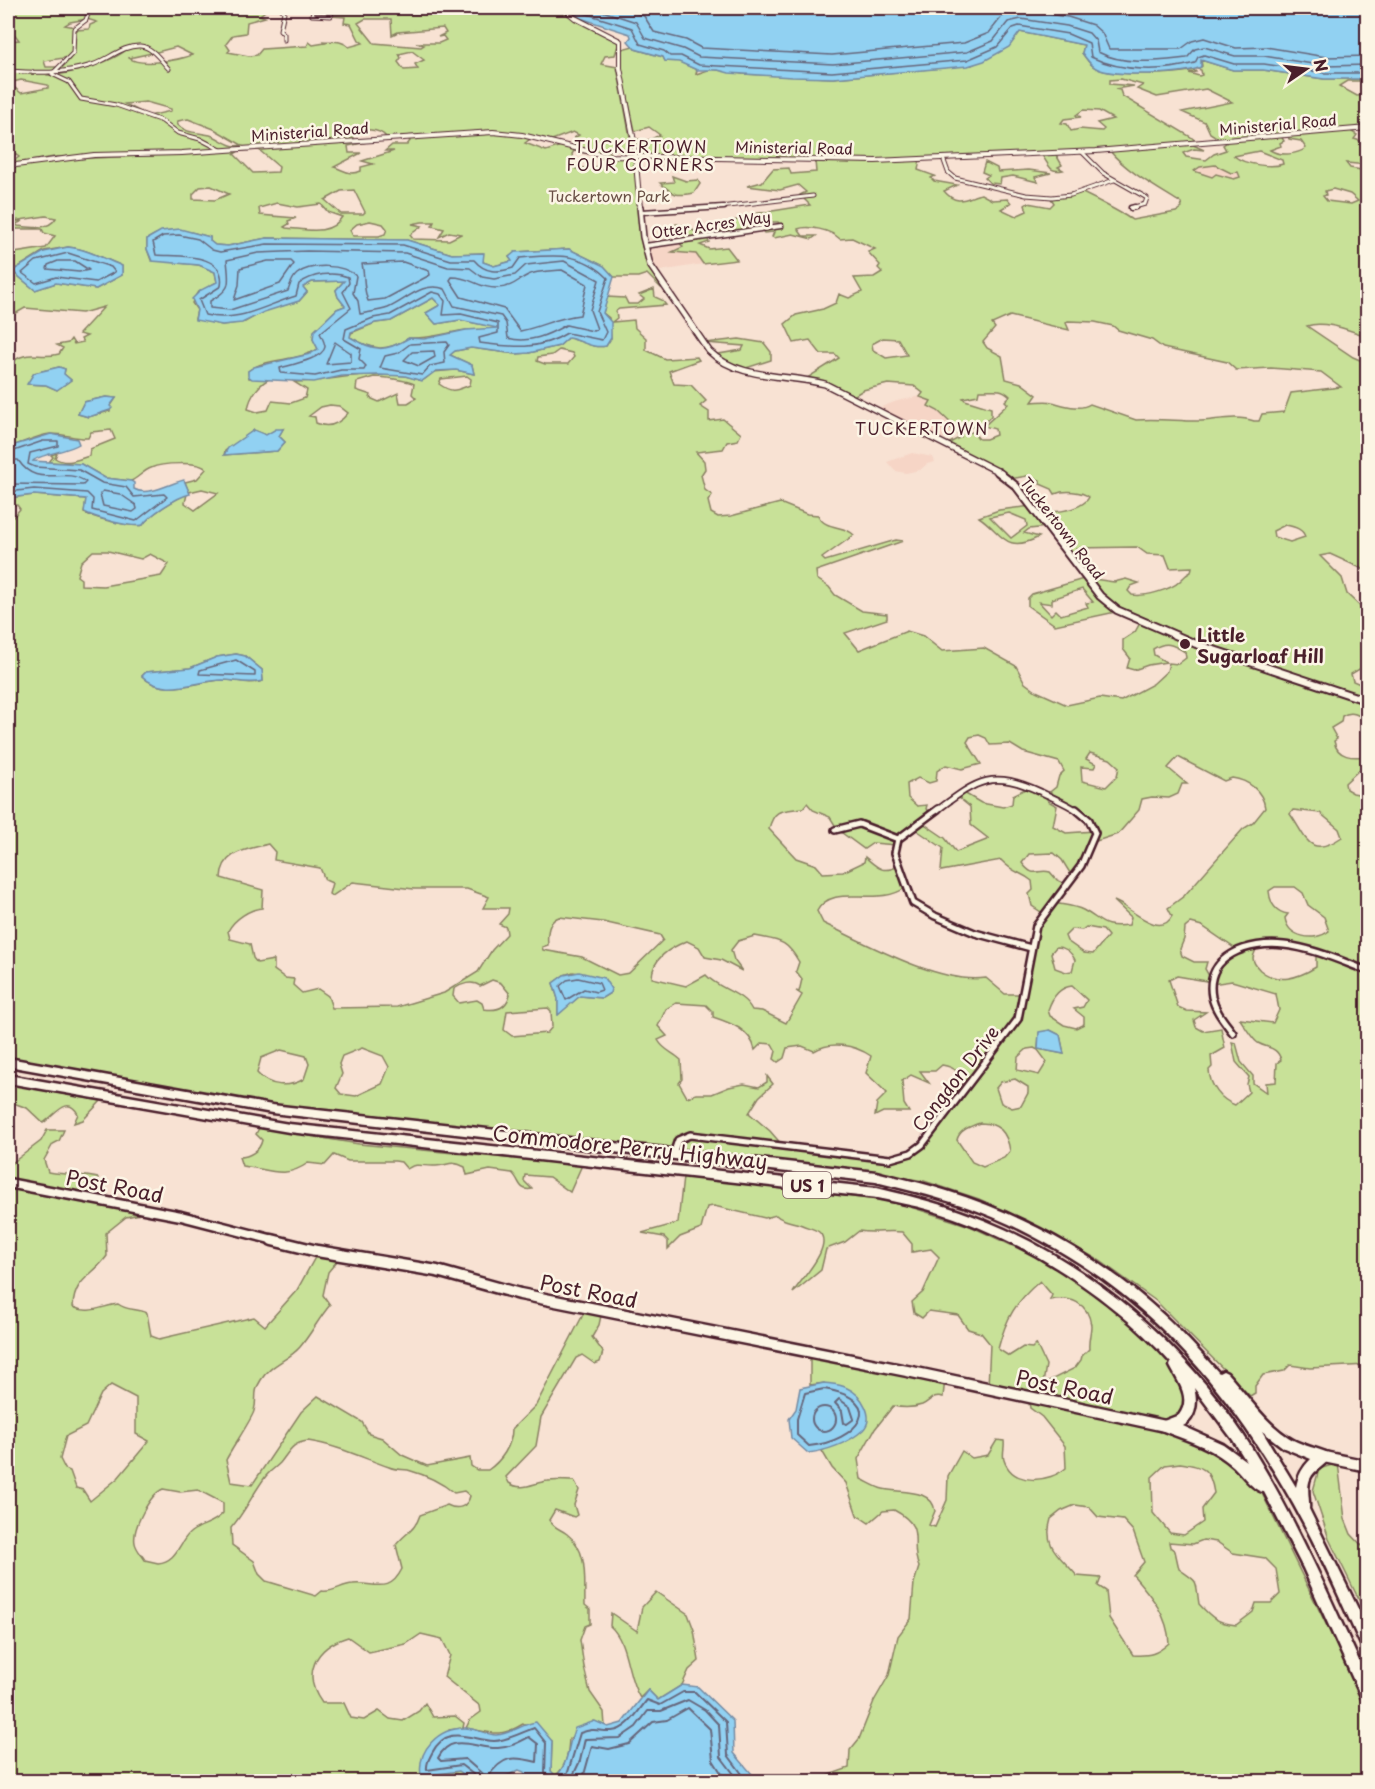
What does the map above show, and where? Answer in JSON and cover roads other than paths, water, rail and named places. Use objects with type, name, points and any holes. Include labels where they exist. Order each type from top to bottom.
[{"type":"highway","name":"Commodore Perry Highway","points":[[8,1062],[272,1109],[876,1177],[954,1197],[982,1207],[1043,1235],[1110,1276],[1193,1349],[1260,1438],[1306,1515],[1368,1644]]},
{"type":"highway","name":"Commodore Perry Highway","points":[[8,1079],[289,1128],[877,1193],[924,1203],[971,1220],[1030,1247],[1071,1271],[1150,1334],[1177,1360],[1237,1436],[1277,1507],[1368,1696]]},
{"type":"highway","points":[[950,1212],[956,1209],[954,1197]]},
{"type":"highway","points":[[971,1220],[964,1213],[964,1207],[982,1207]]},
{"type":"highway","points":[[1150,1334],[1184,1380],[1191,1400],[1190,1427],[1201,1437],[1235,1457],[1277,1507]]},
{"type":"highway","points":[[1193,1349],[1232,1386],[1280,1441],[1305,1453],[1323,1457]]},
{"type":"highway","points":[[1165,1426],[1183,1420],[1190,1412]]},
{"type":"highway","points":[[1165,1426],[1201,1437]]},
{"type":"highway","points":[[1306,1515],[1303,1477],[1307,1469],[1323,1457]]},
{"type":"street","points":[[52,74],[73,53],[74,29],[86,20],[90,8]]},
{"type":"street","points":[[281,8],[284,12],[280,30],[284,34],[284,40]]},
{"type":"street","points":[[314,8],[312,15],[326,17],[331,16],[333,8]]},
{"type":"street","name":"Tuckertown Road","points":[[563,8],[572,17],[620,41],[620,68],[635,157],[645,246],[650,265],[709,351],[723,365],[742,371],[798,376],[825,384],[1003,474],[1016,486],[1100,596],[1117,610],[1225,655],[1368,701]]},
{"type":"street","points":[[8,71],[52,74],[93,64],[128,48],[140,46],[148,48],[169,69]]},
{"type":"street","points":[[52,74],[69,82],[81,99],[116,105],[162,120],[178,133],[200,139],[221,150]]},
{"type":"street","name":"Ministerial Road","points":[[8,166],[43,159],[221,150],[435,134],[502,132],[535,136],[587,153],[635,157],[862,161],[1082,152],[1368,128]]},
{"type":"street","points":[[1082,152],[1091,167],[1147,198],[1145,204],[1131,208]]},
{"type":"street","points":[[944,158],[948,172],[955,178],[1026,195],[1061,197],[1114,180]]},
{"type":"street","points":[[641,212],[699,210],[813,196]]},
{"type":"street","name":"Otter Acres Way","points":[[645,246],[781,226]]},
{"type":"street","name":"Congdon Drive","points":[[673,1154],[678,1140],[690,1135],[890,1159],[911,1153],[922,1145],[1018,1019],[1023,1006],[1036,926],[1081,866],[1095,833],[1086,816],[1015,781],[991,777],[970,787],[898,839]]},
{"type":"street","points":[[835,830],[844,825],[866,824],[898,839],[895,854],[913,903],[935,916],[975,933],[1031,948]]},
{"type":"street","points":[[1233,1033],[1212,997],[1214,971],[1227,955],[1254,944],[1285,945],[1368,971]]},
{"type":"street","name":"Post Road","points":[[8,1183],[181,1216],[317,1251],[436,1271],[520,1294],[904,1370],[1165,1426]]},
{"type":"street","points":[[1323,1457],[1368,1466]]},
{"type":"water","points":[[570,8],[1360,8],[1367,11],[1367,79],[1324,79],[1263,70],[1233,70],[1201,60],[1201,67],[1180,72],[1134,74],[1107,72],[1095,68],[1089,62],[1082,53],[1084,45],[1020,32],[1009,47],[984,61],[968,66],[833,78],[729,73],[718,70],[697,70],[679,62],[665,61],[663,57],[635,49],[628,41],[630,34],[580,18]]},
{"type":"water","points":[[180,229],[210,237],[210,241],[215,245],[228,246],[267,238],[407,240],[452,254],[484,253],[483,262],[494,266],[512,261],[509,257],[515,252],[569,249],[604,266],[614,277],[603,313],[611,322],[611,338],[606,346],[601,347],[568,338],[559,346],[529,353],[516,354],[471,348],[455,351],[450,355],[472,365],[474,374],[456,370],[436,371],[422,381],[405,376],[379,375],[342,376],[314,382],[252,379],[248,376],[248,371],[254,367],[310,354],[318,349],[313,339],[314,331],[337,309],[345,306],[336,290],[344,281],[312,282],[303,287],[307,292],[299,301],[264,312],[242,323],[222,325],[195,320],[197,310],[192,299],[201,290],[217,282],[215,272],[199,265],[152,261],[147,249],[147,239],[161,231]],"holes":[[[433,298],[440,305],[426,313],[436,324],[460,320],[497,328],[466,330],[424,339],[409,338],[386,348],[373,348],[350,337],[351,332],[375,323],[391,321]]]},
{"type":"water","points":[[68,247],[89,252],[122,266],[122,275],[96,289],[56,283],[35,290],[12,271],[44,252]]},
{"type":"water","points":[[59,367],[65,369],[64,374],[71,380],[57,390],[46,385],[27,384],[34,373]]},
{"type":"water","points":[[106,397],[116,398],[110,410],[89,417],[78,414],[84,402]]},
{"type":"water","points":[[276,429],[283,429],[279,436],[285,442],[277,451],[224,455],[228,448],[254,430],[266,435]]},
{"type":"water","points":[[51,434],[77,439],[79,444],[33,461],[81,464],[105,478],[131,481],[134,483],[134,489],[140,491],[152,490],[184,480],[190,494],[171,502],[151,516],[143,525],[138,526],[113,522],[84,512],[86,499],[34,495],[8,498],[8,447]]},
{"type":"water","points":[[236,654],[245,656],[262,670],[263,681],[222,680],[170,687],[151,683],[142,676],[146,672],[190,668],[217,657]]},
{"type":"water","points":[[579,972],[604,978],[611,989],[610,993],[602,998],[580,996],[558,1015],[558,999],[553,983],[564,975]]},
{"type":"water","points":[[1050,1030],[1060,1035],[1064,1054],[1038,1049],[1039,1032]]},
{"type":"water","points":[[824,1383],[836,1384],[857,1395],[865,1406],[867,1425],[857,1435],[844,1442],[808,1453],[791,1438],[789,1419],[796,1409],[800,1388]]},
{"type":"water","points":[[682,1685],[698,1687],[733,1721],[734,1753],[752,1774],[754,1781],[527,1781],[524,1772],[519,1770],[503,1778],[489,1781],[475,1780],[459,1771],[421,1776],[422,1758],[426,1749],[438,1736],[446,1732],[465,1728],[496,1735],[536,1722],[552,1741],[551,1771],[556,1776],[564,1765],[575,1728],[595,1721],[608,1727],[622,1723],[648,1690],[658,1700]]},
{"type":"place","name":"Little Sugarloaf Hill","points":[[1185,644]]},
{"type":"district","name":"TUCKERTOWN FOUR CORNERS","points":[[641,155]]},
{"type":"district","name":"TUCKERTOWN","points":[[922,428]]},
{"type":"park label","name":"Tuckertown Park","points":[[609,195]]}]
